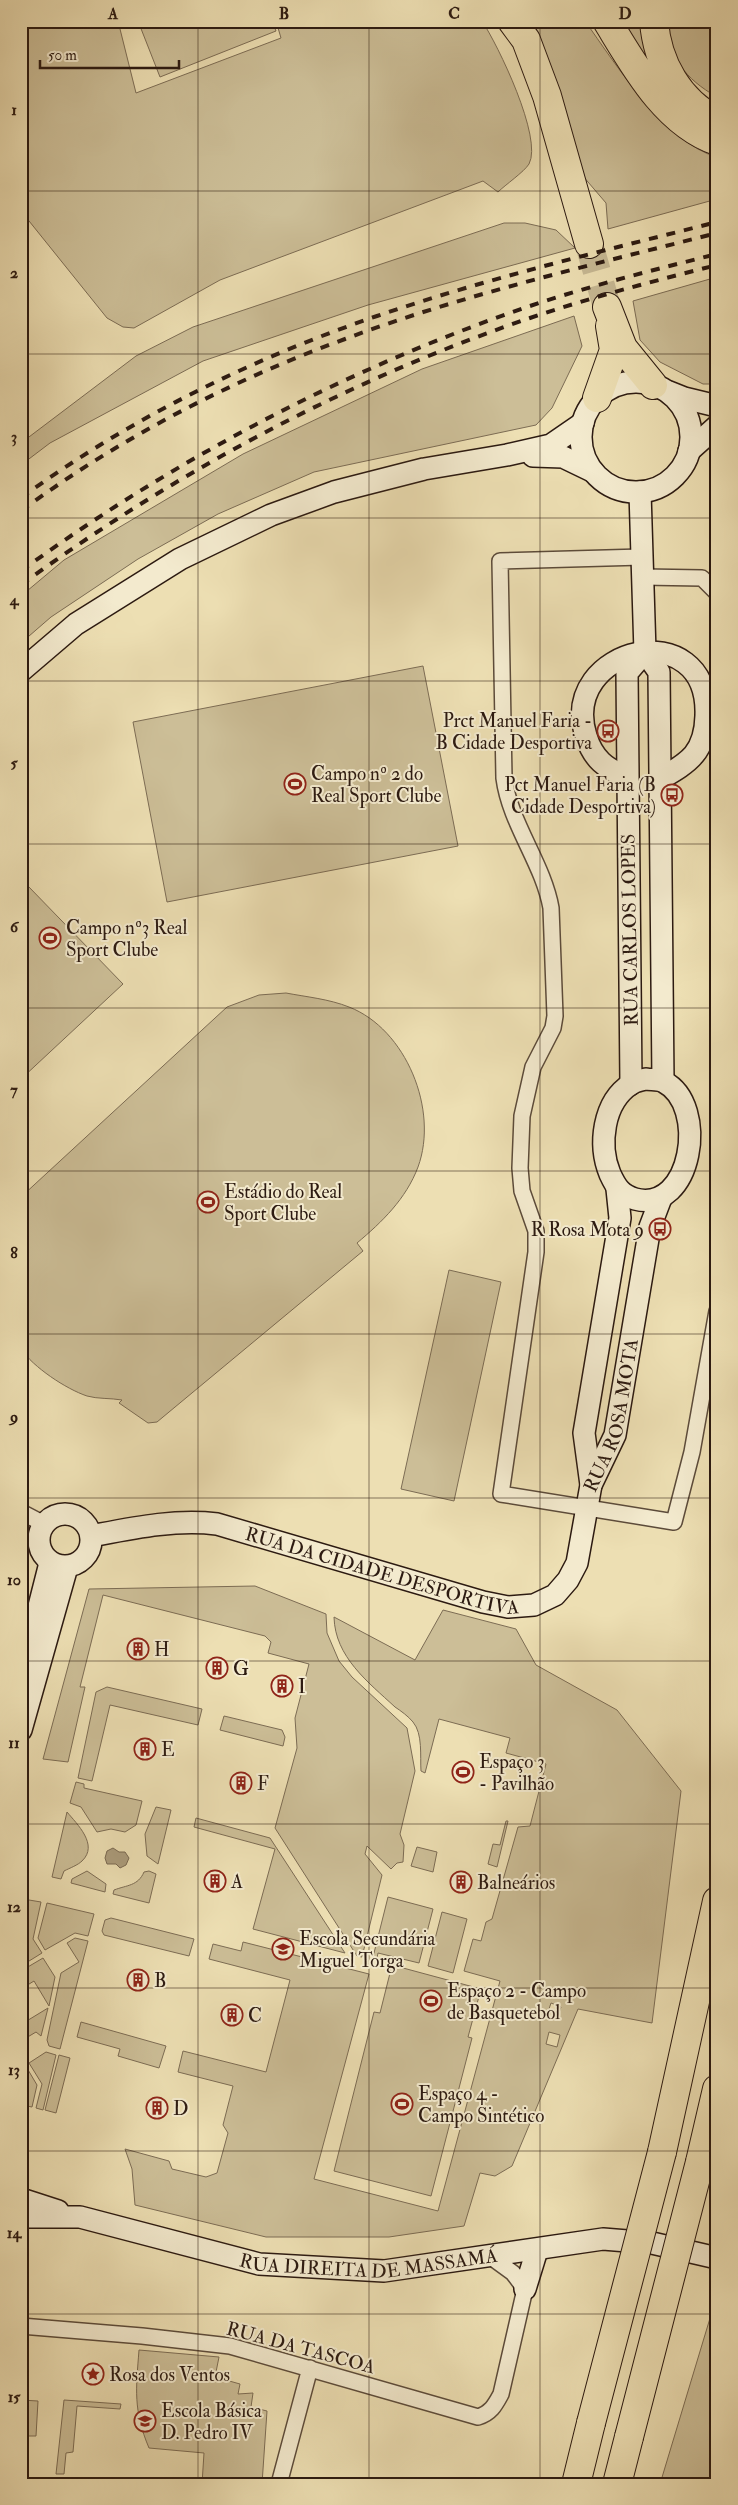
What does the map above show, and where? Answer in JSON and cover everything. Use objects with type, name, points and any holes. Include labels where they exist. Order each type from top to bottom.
[{"type":"highway","points":[[512,21],[526,40],[547,96],[588,243]]},
{"type":"highway","points":[[607,21],[651,90],[682,120],[708,138],[717,141]]},
{"type":"highway","points":[[654,21],[655,37],[669,76],[697,110],[717,121]]},
{"type":"highway","points":[[597,398],[614,350],[608,309],[623,348],[657,387]]},
{"type":"highway","points":[[576,2484],[662,2152],[717,1901]]},
{"type":"highway","points":[[617,2484],[717,2089]]},
{"type":"street","points":[[592,471],[584,456],[581,439],[583,423],[588,409],[597,398],[623,384],[638,382],[657,387],[684,398],[717,406]]},
{"type":"street","points":[[507,456],[563,457],[592,471],[605,483],[622,490],[640,492],[656,488],[671,480],[682,467],[689,451],[691,433],[686,415],[676,400],[657,387]]},
{"type":"street","points":[[21,671],[84,619],[180,559],[271,516],[334,492],[415,471],[507,456],[551,445],[583,423]]},
{"type":"street","points":[[689,451],[717,426]]},
{"type":"street","points":[[640,492],[645,652]]},
{"type":"street","points":[[717,593],[702,578],[643,567],[500,561],[504,778],[511,808],[548,892],[552,908],[555,1016],[553,1028],[533,1067],[522,1116],[522,1190],[536,1231],[536,1252],[501,1494],[674,1522],[692,1452],[717,1310]]},
{"type":"street","points":[[628,777],[610,770],[590,750],[583,726],[585,703],[592,683],[614,661],[645,652],[656,652],[682,660],[698,677],[707,701],[706,732],[698,750],[689,762],[660,779]]},
{"type":"street","name":"RUA CARLOS LOPES","points":[[631,1084],[627,673],[645,652],[659,672],[663,1081]]},
{"type":"street","points":[[646,1079],[663,1081],[675,1090],[683,1101],[690,1130],[690,1143],[685,1166],[676,1182],[661,1198],[642,1201],[628,1197],[617,1189],[605,1160],[606,1121],[618,1097],[631,1084],[646,1079]]},
{"type":"street","name":"RUA ROSA MOTA","points":[[591,1485],[584,1433],[620,1218],[617,1189]]},
{"type":"street","name":"RUA ROSA MOTA","points":[[591,1485],[615,1436],[650,1227],[661,1198]]},
{"type":"street","name":"RUA DA CIDADE DESPORTIVA","points":[[91,1536],[176,1522],[217,1524],[483,1602],[508,1607],[534,1605],[555,1595],[568,1580],[577,1564],[585,1507],[591,1485]]},
{"type":"street","points":[[21,1512],[44,1524]]},
{"type":"street","points":[[58,1514],[67,1514],[83,1521],[91,1536],[88,1553],[83,1560],[59,1564],[44,1557],[38,1540],[44,1524],[58,1514]]},
{"type":"street","points":[[21,1677],[59,1564]]},
{"type":"street","points":[[21,1730],[59,1564]]},
{"type":"street","points":[[21,2200],[80,2218]]},
{"type":"street","name":"RUA DIREITA DE MASSAMÁ","points":[[21,2218],[80,2218],[259,2264],[384,2271],[603,2240],[652,2244],[717,2258]]},
{"type":"street","points":[[525,2289],[537,2250]]},
{"type":"street","points":[[491,2257],[513,2273],[525,2289]]},
{"type":"street","name":"RUA DA TASCOA","points":[[21,2326],[142,2336],[230,2346],[478,2417],[486,2415],[494,2407],[501,2394],[525,2289]]},
{"type":"street","points":[[279,2484],[310,2368]]},
{"type":"shaded area","points":[[21,21],[118,21],[136,93],[281,38],[276,21],[482,21],[508,70],[517,92],[530,134],[532,151],[529,164],[498,192],[483,181],[220,280],[134,328],[123,327],[107,318],[21,211]]},
{"type":"shaded area","points":[[138,21],[272,21],[276,31],[160,77]]},
{"type":"shaded area","points":[[525,21],[585,21],[626,79],[660,119],[679,136],[698,149],[717,157],[717,199],[608,229],[606,203],[576,168]]},
{"type":"shaded area","points":[[614,21],[642,21],[649,50],[639,58]]},
{"type":"shaded area","points":[[665,21],[717,21],[717,97],[696,82],[681,66],[671,46]]},
{"type":"shaded area","points":[[504,223],[525,223],[556,230],[575,248],[368,305],[203,361],[50,443],[21,465],[21,443],[136,356],[193,327]]},
{"type":"shaded area","points":[[717,277],[717,384],[703,384],[660,362],[640,340],[633,301]]},
{"type":"shaded area","points":[[574,316],[582,346],[552,408],[536,425],[314,472],[218,514],[138,559],[51,617],[21,643],[21,596],[64,560],[243,454],[422,369]]},
{"type":"shaded area","name":"Campo nº 2 do Real Sport Clube","points":[[423,666],[458,846],[167,902],[133,722]]},
{"type":"shaded area","name":"Campo nº3 Real Sport Clube","points":[[28,886],[123,984],[21,1079],[21,893]]},
{"type":"shaded area","name":"Estádio do Real Sport Clube","points":[[286,993],[326,1000],[349,1007],[369,1018],[387,1033],[401,1052],[413,1074],[420,1097],[424,1121],[423,1145],[418,1167],[400,1200],[357,1243],[363,1251],[157,1422],[148,1423],[119,1403],[122,1400],[87,1396],[60,1383],[33,1363],[21,1349],[21,1197],[227,1007],[259,995]]},
{"type":"shaded area","points":[[449,1270],[501,1282],[454,1501],[401,1489]]},
{"type":"shaded area","points":[[255,1586],[326,1614],[327,1633],[339,1661],[352,1677],[407,1728],[415,1771],[400,1834],[404,1845],[403,1862],[397,1863],[391,1869],[367,1846],[365,1854],[382,1875],[362,1957],[357,1956],[275,1828],[297,1748],[295,1718],[309,1664],[268,1653],[271,1642],[265,1636],[103,1595],[80,1687],[85,1687],[68,1762],[43,1759],[89,1589]]},
{"type":"shaded area","points":[[443,1610],[516,1629],[536,1665],[617,1710],[681,1791],[652,2023],[578,2009],[512,2166],[495,2176],[480,2173],[464,2226],[389,2237],[266,2237],[135,2205],[132,2169],[125,2149],[169,2161],[172,2169],[206,2177],[217,2173],[228,2133],[223,2125],[233,2086],[178,2072],[183,2051],[266,2072],[290,1980],[209,1959],[213,1944],[241,1951],[243,1942],[369,1974],[314,2179],[438,2211],[500,1981],[464,1971],[473,1939],[481,1941],[486,1922],[492,1919],[518,1827],[530,1826],[546,1764],[506,1753],[510,1738],[439,1719],[425,1773],[421,1771],[420,1739],[416,1727],[409,1718],[374,1688],[355,1668],[340,1644],[334,1617],[415,1660]],"holes":[[[551,2003],[561,2007],[557,2019],[549,2017],[550,2013],[548,2012]],[[549,2032],[560,2035],[557,2047],[546,2044]]]},
{"type":"shaded area","points":[[107,1687],[202,1709],[198,1725],[110,1705],[92,1781],[78,1778],[96,1692]]},
{"type":"shaded area","points":[[224,1716],[282,1730],[285,1737],[283,1746],[220,1730]]},
{"type":"shaded area","points":[[76,1782],[84,1784],[84,1788],[142,1801],[136,1825],[125,1832],[111,1829],[97,1832],[81,1807],[70,1803]]},
{"type":"shaded area","points":[[156,1807],[171,1810],[158,1864],[147,1856],[145,1834]]},
{"type":"shaded area","points":[[67,1812],[85,1835],[88,1848],[87,1855],[82,1861],[64,1871],[61,1879],[52,1877]]},
{"type":"shaded area","points":[[196,1818],[270,1838],[345,1953],[253,1929],[275,1849],[194,1827]]},
{"type":"shaded area","points":[[506,1821],[508,1821],[497,1867],[488,1864],[493,1844],[500,1845]]},
{"type":"shaded area","points":[[417,1847],[437,1852],[433,1872],[411,1866]]},
{"type":"shaded area","points":[[113,1848],[119,1852],[125,1852],[129,1858],[126,1865],[120,1868],[116,1864],[107,1864],[105,1858],[107,1851]]},
{"type":"shaded area","points":[[87,1871],[106,1884],[105,1892],[71,1883],[72,1879]]},
{"type":"shaded area","points":[[149,1871],[156,1874],[149,1903],[113,1894],[114,1890],[135,1883],[142,1877],[144,1872]]},
{"type":"shaded area","points":[[388,1897],[433,1909],[419,1963],[378,1953],[377,1958],[373,1957]]},
{"type":"shaded area","points":[[29,1900],[41,1902],[33,1939],[42,1953],[21,1966],[21,1903]]},
{"type":"shaded area","points":[[47,1903],[94,1914],[88,1936],[75,1933],[45,1950],[38,1938]]},
{"type":"shaded area","points":[[442,1912],[467,1919],[453,1973],[428,1966]]},
{"type":"shaded area","points":[[111,1918],[194,1939],[189,1956],[104,1935],[102,1931],[105,1920]]},
{"type":"shaded area","points":[[75,1938],[88,1941],[60,2049],[49,2046],[47,2040],[61,1973],[79,1962],[67,1943]]},
{"type":"shaded area","points":[[43,1958],[55,1977],[49,2006],[34,1981],[21,1989],[21,1971]]},
{"type":"shaded area","name":"Espaço 4 - Campo Sintético","points":[[392,1965],[481,1989],[468,2037],[472,2038],[431,2196],[334,2171],[374,2012],[380,2013]]},
{"type":"shaded area","points":[[48,2008],[41,2036],[36,2032],[21,2041],[21,2017],[25,2022]]},
{"type":"shaded area","points":[[81,2022],[166,2046],[159,2068],[118,2056],[120,2049],[77,2037]]},
{"type":"shaded area","points":[[46,2052],[56,2055],[43,2110],[36,2108],[42,2084],[29,2063]]},
{"type":"shaded area","points":[[59,2055],[70,2058],[56,2113],[45,2110]]},
{"type":"shaded area","points":[[21,2058],[37,2085],[32,2107],[21,2105]]},
{"type":"shaded area","points":[[717,2295],[717,2484],[660,2484]]},
{"type":"shaded area","points":[[139,2350],[219,2357],[215,2377],[240,2384],[238,2394],[253,2393],[251,2407],[267,2411],[262,2484],[202,2484],[204,2453],[149,2448],[138,2411]]},
{"type":"shaded area","points":[[21,2400],[38,2401],[36,2436],[26,2436],[27,2408],[21,2408]]},
{"type":"shaded area","points":[[64,2400],[121,2404],[120,2409],[77,2406],[73,2452],[66,2453],[64,2474],[56,2474]]},
{"type":"tunnel","points":[[589,244],[607,307]]},
{"type":"railway","points":[[21,498],[104,442],[148,417],[283,351],[377,316],[461,289],[717,222]]},
{"type":"railway","points":[[21,511],[97,459],[177,413],[302,355],[390,323],[482,294],[717,233]]},
{"type":"railway","points":[[21,571],[140,491],[264,420],[328,388],[460,332],[550,299],[717,254]]},
{"type":"railway","points":[[21,585],[80,543],[141,504],[266,432],[330,400],[396,370],[530,318],[600,296],[717,265]]},
{"type":"place","name":"Prct Manuel Faria - B Cidade Desportiva","points":[[608,731]]},
{"type":"place","name":"Campo nº 2 do Real Sport Clube","points":[[295,784]]},
{"type":"place","name":"Pct Manuel Faria (B Cidade Desportiva)","points":[[672,795]]},
{"type":"place","name":"Campo nº3 Real Sport Clube","points":[[50,938]]},
{"type":"place","name":"Estádio do Real Sport Clube","points":[[208,1202]]},
{"type":"place","name":"R Rosa Mota 9","points":[[660,1229]]},
{"type":"place","name":"H","points":[[138,1649]]},
{"type":"place","name":"G","points":[[217,1668]]},
{"type":"place","name":"I","points":[[282,1686]]},
{"type":"place","name":"E","points":[[145,1749]]},
{"type":"place","name":"Espaço 3 - Pavilhão","points":[[463,1772]]},
{"type":"place","name":"F","points":[[241,1783]]},
{"type":"place","name":"A","points":[[215,1881]]},
{"type":"place","name":"Balneários","points":[[461,1882]]},
{"type":"place","name":"Escola Secundária Miguel Torga","points":[[283,1949]]},
{"type":"place","name":"B","points":[[138,1980]]},
{"type":"place","name":"Espaço 2 - Campo de Basquetebol","points":[[431,2001]]},
{"type":"place","name":"C","points":[[232,2015]]},
{"type":"place","name":"Espaço 4 - Campo Sintético","points":[[402,2104]]},
{"type":"place","name":"D","points":[[157,2108]]},
{"type":"place","name":"Rosa dos Ventos","points":[[93,2374]]},
{"type":"place","name":"Escola Básica D. Pedro IV","points":[[145,2421]]}]
